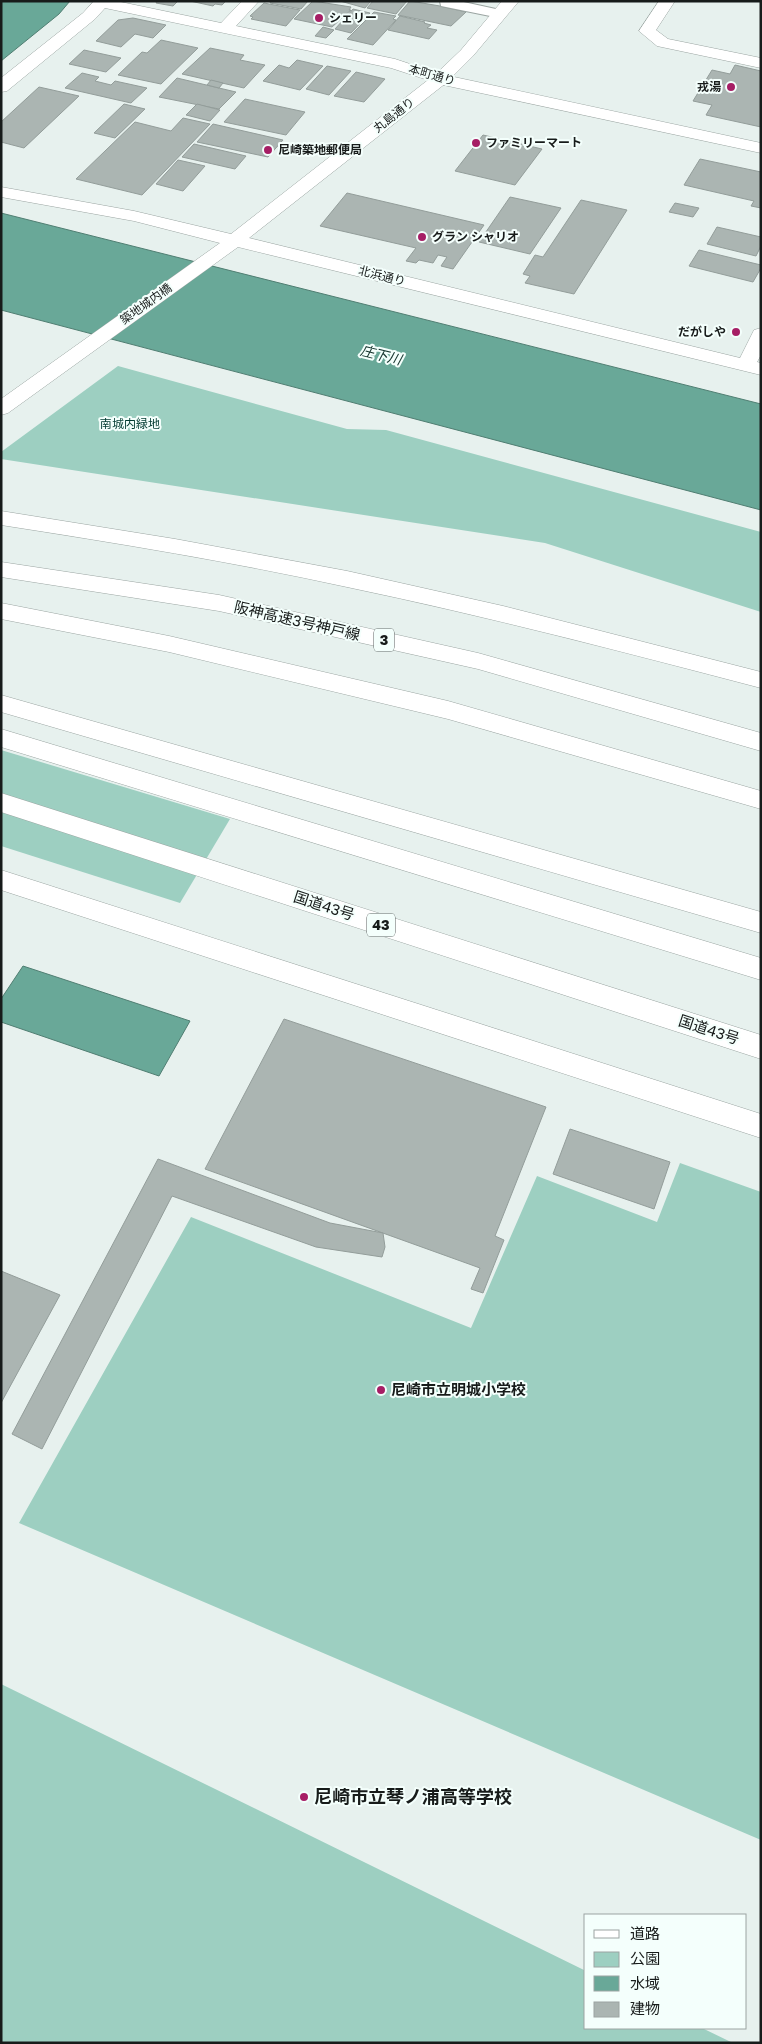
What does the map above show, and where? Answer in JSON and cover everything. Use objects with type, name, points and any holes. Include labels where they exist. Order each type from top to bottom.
[{"type":"main road","points":[[225,28],[251,1]]},
{"type":"main road","points":[[666,1],[647,31],[663,43],[761,63]]},
{"type":"main road","points":[[1,87],[89,16],[103,2]]},
{"type":"main road","name":"本町通り","points":[[103,2],[395,64],[440,79],[761,148]]},
{"type":"main road","name":"丸島通り","points":[[217,253],[440,79],[467,53],[505,8]]},
{"type":"main road","name":"北浜通り","points":[[1,192],[134,216],[753,367]]},
{"type":"main road","name":"築地城内橋","points":[[1,409],[217,253]]},
{"type":"main road","points":[[753,367],[761,334]]},
{"type":"main road","points":[[1,518],[128,538],[347,579],[585,634],[761,680]]},
{"type":"main road","name":"阪神高速3号神戸線","points":[[1,569],[219,603],[478,661],[761,742]]},
{"type":"main road","points":[[1,611],[169,644],[448,710],[761,800]]},
{"type":"main road","points":[[1,703],[761,923]]},
{"type":"main road","points":[[1,738],[761,969]]},
{"type":"main road","name":"国道43号","points":[[1,802],[761,1047]]},
{"type":"main road","points":[[1,880],[761,1126]]},
{"type":"lane","points":[[468,1],[505,8]]},
{"type":"lane","points":[[446,3],[505,8]]},
{"type":"green space","name":"南城内緑地","points":[[118,366],[347,429],[386,430],[761,532],[761,612],[545,543],[1,459],[1,452]]},
{"type":"green space","points":[[1,750],[230,819],[180,903],[1,846]]},
{"type":"green space","points":[[680,1163],[761,1192],[761,1840],[19,1523],[191,1217],[471,1328],[537,1176],[657,1222]]},
{"type":"green space","points":[[1,1684],[584,1970],[584,2029],[704,2029],[733,2043],[1,2043]]},
{"type":"water","points":[[1,1],[70,1],[59,14],[1,61]]},
{"type":"water","name":"庄下川","points":[[1,213],[761,404],[761,510],[1,310]]},
{"type":"water","points":[[23,966],[190,1021],[159,1076],[1,1022],[1,999]]},
{"type":"building","points":[[157,1],[178,1],[173,6],[156,3]]},
{"type":"building","points":[[190,1],[226,1],[222,5],[215,4],[213,6]]},
{"type":"building","points":[[271,1],[308,1],[301,9],[270,3]]},
{"type":"building","points":[[313,1],[351,7],[349,10],[351,10],[332,27],[294,19]]},
{"type":"building","points":[[340,1],[371,1],[365,8]]},
{"type":"building","points":[[373,1],[407,1],[396,14],[367,8]]},
{"type":"building","points":[[410,1],[466,12],[451,26],[398,15]]},
{"type":"building","points":[[264,3],[300,10],[286,26],[251,19],[253,17],[250,16]]},
{"type":"building","points":[[353,9],[370,13],[351,33],[335,29]]},
{"type":"building","points":[[374,12],[396,16],[393,19],[396,20],[373,45],[347,39]]},
{"type":"building","points":[[400,16],[425,22],[431,25],[427,28],[437,30],[429,39],[388,30]]},
{"type":"building","points":[[133,18],[166,25],[153,38],[135,34],[121,47],[96,41],[118,20]]},
{"type":"building","points":[[323,27],[334,30],[326,38],[315,36]]},
{"type":"building","points":[[161,40],[198,48],[161,84],[118,75],[142,52],[147,53]]},
{"type":"building","points":[[210,48],[244,55],[240,60],[265,65],[244,88],[182,74]]},
{"type":"building","points":[[84,50],[121,58],[106,72],[69,64]]},
{"type":"building","points":[[297,60],[323,66],[300,90],[263,81],[279,65],[289,68]]},
{"type":"building","name":"戎湯","points":[[735,65],[761,71],[761,127],[706,115],[712,105],[693,101],[712,70],[730,74]]},
{"type":"building","points":[[327,66],[351,71],[329,95],[306,89]]},
{"type":"building","points":[[356,72],[385,79],[364,102],[334,96]]},
{"type":"building","points":[[82,73],[99,77],[95,81],[111,85],[115,81],[147,88],[131,103],[65,88]]},
{"type":"building","points":[[177,78],[236,92],[219,109],[159,97]]},
{"type":"building","points":[[211,80],[223,83],[219,88],[207,85]]},
{"type":"building","points":[[39,87],[79,96],[24,148],[1,142],[1,122]]},
{"type":"building","points":[[245,99],[305,112],[286,135],[224,122]]},
{"type":"building","points":[[124,104],[145,109],[115,138],[94,133]]},
{"type":"building","points":[[197,104],[220,110],[210,121],[186,115]]},
{"type":"building","points":[[183,118],[210,124],[142,195],[76,179],[135,122],[171,131]]},
{"type":"building","points":[[213,124],[283,140],[268,157],[197,142]]},
{"type":"building","points":[[483,135],[542,149],[515,185],[455,171]]},
{"type":"building","points":[[194,144],[246,156],[235,169],[182,157]]},
{"type":"building","points":[[700,159],[761,172],[761,208],[751,206],[754,201],[684,185]]},
{"type":"building","points":[[178,160],[205,166],[183,191],[156,184]]},
{"type":"building","name":"グラン シャリオ","points":[[347,193],[484,225],[453,269],[441,266],[447,257],[438,255],[433,263],[419,260],[416,263],[406,261],[416,248],[320,226]]},
{"type":"building","points":[[510,197],[561,208],[530,254],[479,242]]},
{"type":"building","points":[[581,200],[627,210],[574,294],[525,283],[530,276],[523,274],[535,255],[543,257]]},
{"type":"building","points":[[675,203],[699,208],[693,217],[669,212]]},
{"type":"building","points":[[717,227],[761,237],[761,246],[756,256],[707,244]]},
{"type":"building","points":[[699,250],[761,265],[761,268],[753,282],[689,266]]},
{"type":"building","points":[[284,1019],[546,1107],[495,1236],[504,1240],[483,1293],[471,1289],[480,1268],[205,1169]]},
{"type":"building","points":[[570,1129],[670,1162],[654,1209],[553,1174]]},
{"type":"building","points":[[158,1159],[330,1223],[383,1233],[385,1247],[382,1257],[316,1247],[172,1196],[42,1449],[12,1434]]},
{"type":"building","points":[[1,1271],[60,1295],[1,1403]]},
{"type":"place","name":"シェリー","points":[[319,18]]},
{"type":"place","name":"戎湯","points":[[731,87]]},
{"type":"place","name":"ファミリーマート","points":[[476,143]]},
{"type":"place","name":"尼崎築地郵便局","points":[[268,150]]},
{"type":"place","name":"グラン シャリオ","points":[[422,237]]},
{"type":"place","name":"だがしや","points":[[736,332]]},
{"type":"place","name":"尼崎市立明城小学校","points":[[381,1390]]},
{"type":"place","name":"尼崎市立琴ノ浦高等学校","points":[[304,1797]]}]
